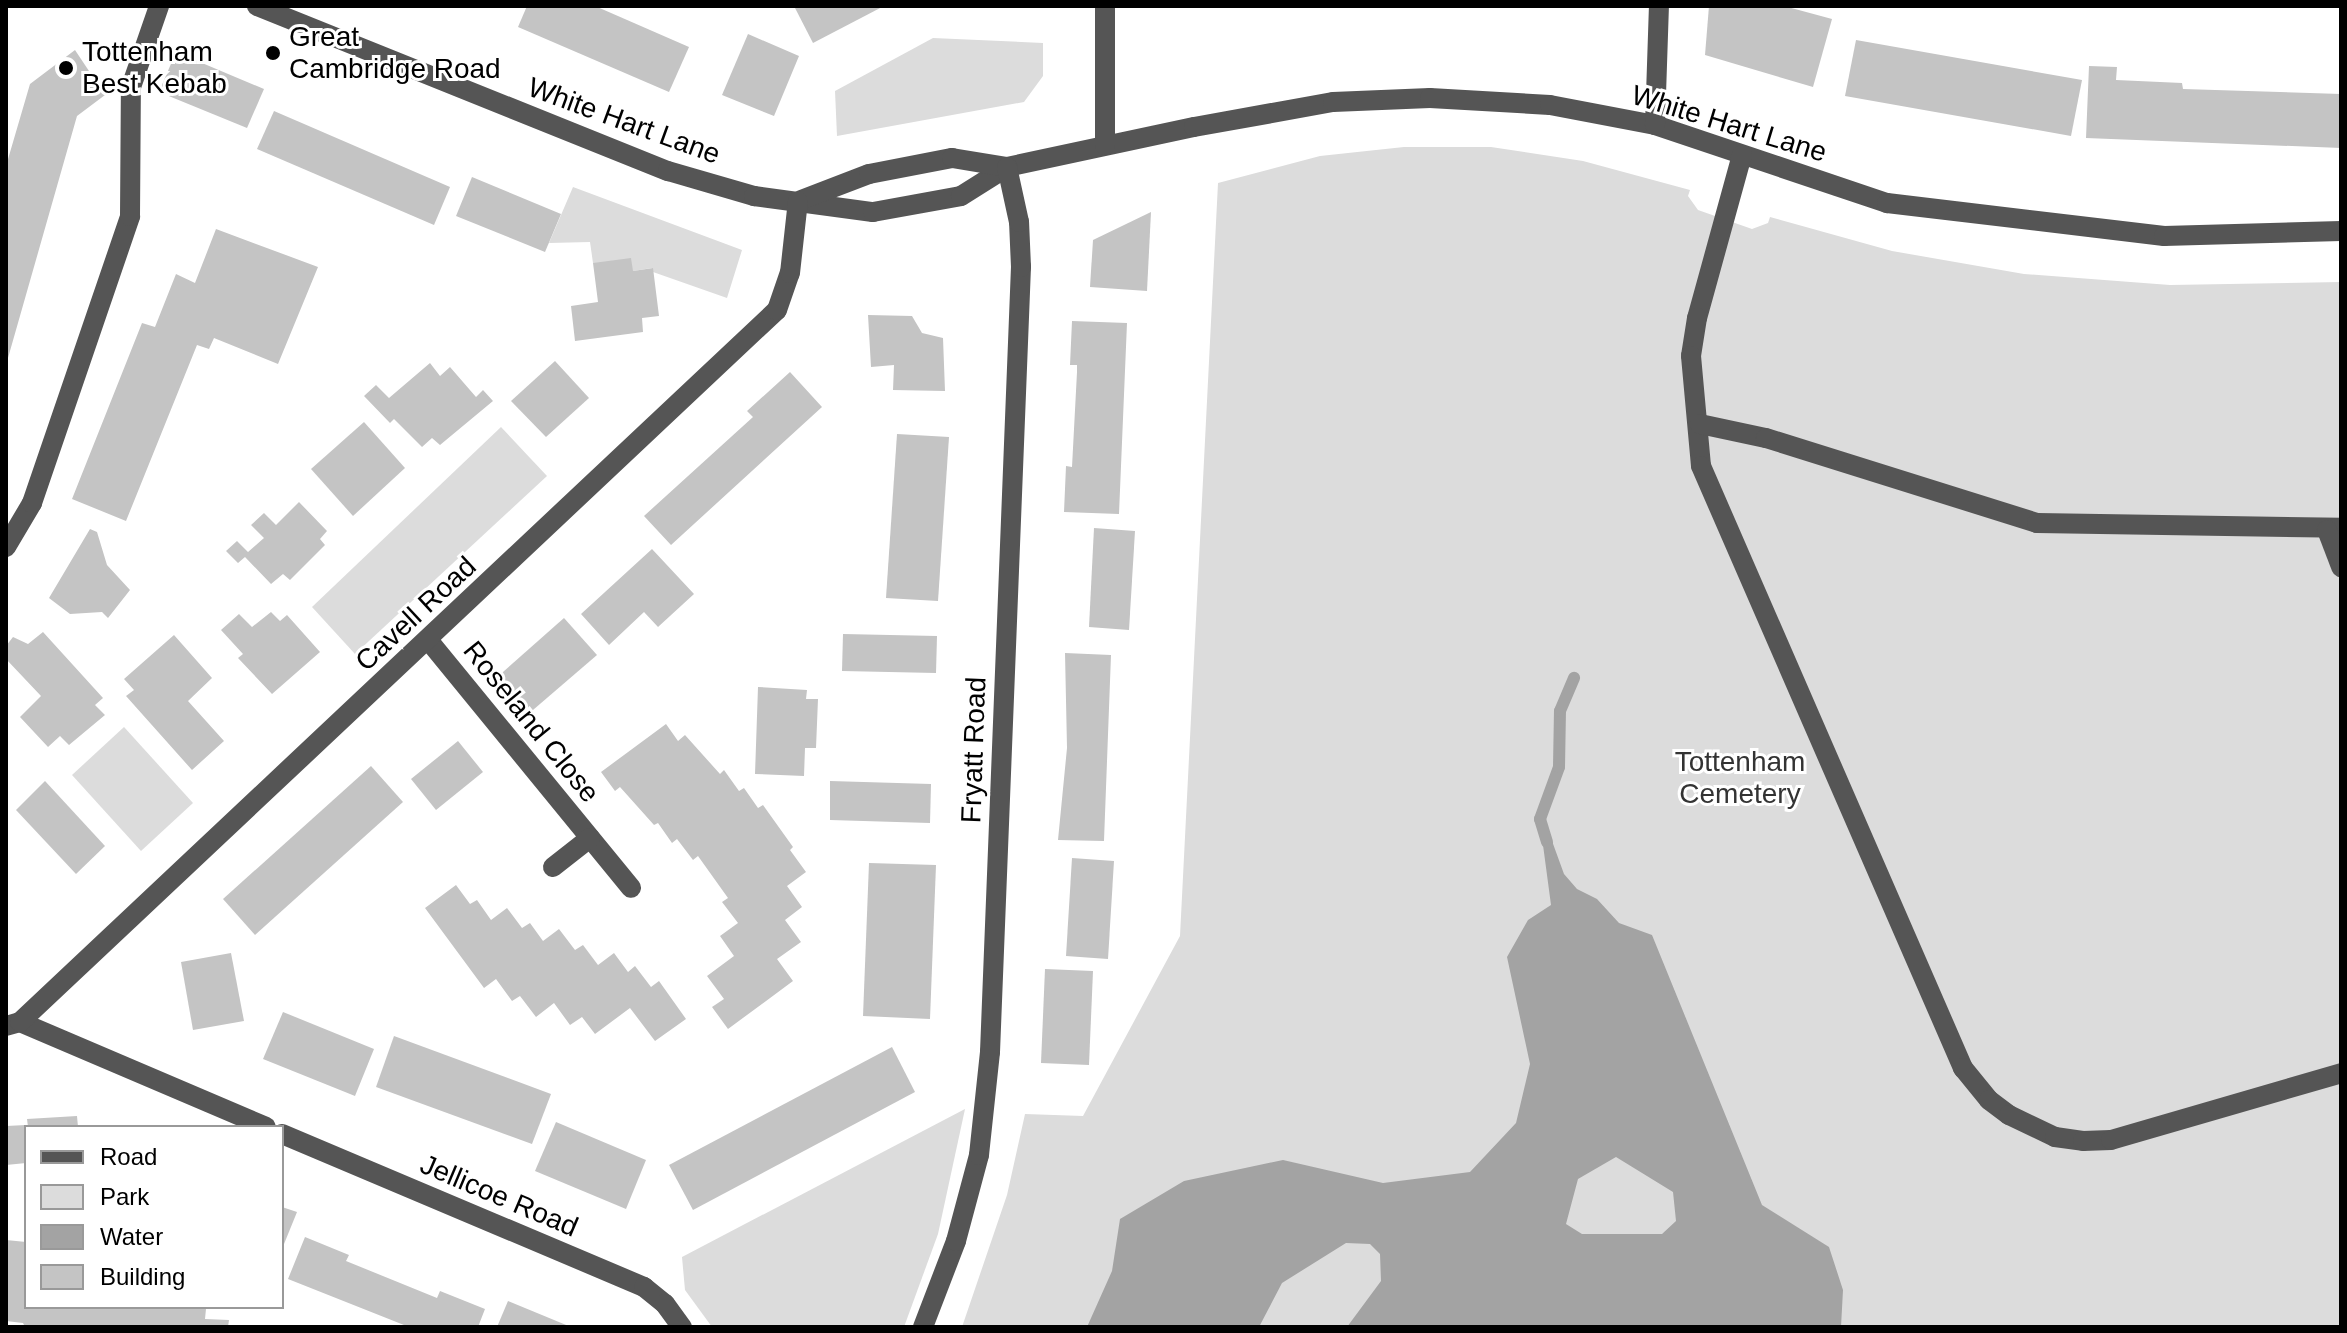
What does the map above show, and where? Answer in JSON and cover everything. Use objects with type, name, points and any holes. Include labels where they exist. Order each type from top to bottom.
[{"type":"street","points":[[6,547],[32,503],[130,216],[131,87],[159,6]]},
{"type":"street","name":"White Hart Lane","points":[[257,6],[668,171],[754,196],[873,212],[961,196],[1007,167],[1105,145],[1333,102],[1430,98],[1550,105],[1655,125],[1887,203],[2164,236],[2341,231]]},
{"type":"street","points":[[1105,6],[1105,145]]},
{"type":"street","points":[[1655,125],[1659,6]]},
{"type":"street","points":[[1742,155],[1697,318],[1691,356],[1693,392],[1700,424],[1701,466],[1963,1068],[1989,1100],[2020,1121],[2055,1137],[2111,1140],[2341,1073]]},
{"type":"street","name":"White Hart Lane","points":[[798,201],[869,174],[952,158],[1007,167]]},
{"type":"street","name":"Fryatt Road","points":[[923,1327],[956,1241],[979,1155],[990,1052],[1021,267],[1019,222],[1007,167]]},
{"type":"street","name":"Cavell Road","points":[[13,1024],[429,641],[777,310],[790,273],[798,201]]},
{"type":"street","points":[[1700,424],[1766,438],[2037,523],[2334,529],[2341,567]]},
{"type":"street","name":"Roseland Close","points":[[429,641],[631,888]]},
{"type":"street","name":"Roseland Close","points":[[553,867],[590,838]]},
{"type":"street","points":[[13,1024],[261,1125]]},
{"type":"street","name":"Jellicoe Road","points":[[284,1135],[644,1287],[665,1304],[682,1327]]},
{"type":"green space","points":[[933,38],[1043,43],[1043,76],[1024,102],[837,136],[835,91]]},
{"type":"green space","name":"Tottenham Cemetery","points":[[1404,147],[1491,147],[1583,161],[1690,190],[1688,196],[1698,210],[1752,229],[1768,223],[1770,217],[1892,251],[2024,274],[2170,285],[2341,282],[2341,1327],[962,1327],[1007,1195],[1025,1114],[1083,1116],[1180,936],[1218,183],[1320,156]]},
{"type":"green space","points":[[573,187],[742,250],[727,298],[653,272],[652,268],[633,271],[593,263],[590,242],[549,243]]},
{"type":"green space","points":[[501,427],[547,476],[355,654],[312,607]]},
{"type":"green space","points":[[124,727],[193,803],[141,851],[72,775]]},
{"type":"green space","points":[[965,1109],[938,1234],[904,1327],[712,1327],[685,1290],[682,1257]]},
{"type":"water","points":[[1552,841],[1564,874],[1577,889],[1597,899],[1619,923],[1652,935],[1762,1205],[1829,1247],[1843,1290],[1841,1327],[1347,1327],[1381,1281],[1380,1254],[1370,1244],[1346,1243],[1282,1283],[1259,1327],[1087,1327],[1112,1271],[1120,1219],[1184,1181],[1283,1160],[1383,1183],[1470,1172],[1516,1123],[1530,1064],[1507,957],[1528,920],[1551,905],[1543,845]],"holes":[[[1616,1157],[1673,1192],[1676,1221],[1662,1234],[1582,1234],[1566,1224],[1578,1179]]]},
{"type":"building","points":[[527,6],[595,6],[689,47],[669,92],[518,27]]},
{"type":"building","points":[[794,6],[884,6],[813,43]]},
{"type":"building","points":[[1709,6],[1784,6],[1832,19],[1813,87],[1705,55]]},
{"type":"building","points":[[748,34],[799,56],[774,116],[722,95]]},
{"type":"building","points":[[1856,40],[2082,80],[2071,136],[1845,96]]},
{"type":"building","points":[[75,50],[105,95],[77,116],[6,365],[6,166],[30,84]]},
{"type":"building","points":[[176,52],[264,89],[247,128],[159,92]]},
{"type":"building","points":[[2089,66],[2117,67],[2116,80],[2182,83],[2183,89],[2341,94],[2341,148],[2086,138]]},
{"type":"building","points":[[274,111],[450,187],[434,225],[257,149]]},
{"type":"building","points":[[472,177],[561,214],[545,252],[456,216]]},
{"type":"building","points":[[1151,212],[1147,291],[1090,287],[1093,240]]},
{"type":"building","points":[[216,229],[318,267],[278,364],[214,338],[209,349],[197,345],[126,521],[72,499],[142,323],[155,327],[176,274],[195,283]]},
{"type":"building","points":[[631,258],[633,271],[653,268],[659,316],[642,318],[643,332],[575,341],[571,306],[598,302],[593,263]]},
{"type":"building","points":[[868,315],[912,316],[922,333],[943,338],[945,391],[893,390],[894,365],[871,367]]},
{"type":"building","points":[[1072,321],[1127,323],[1119,514],[1064,512],[1066,466],[1072,467],[1077,372],[1077,365],[1070,365]]},
{"type":"building","points":[[555,361],[589,398],[546,437],[511,401]]},
{"type":"building","points":[[430,363],[440,376],[450,367],[476,397],[483,390],[493,401],[440,445],[432,438],[422,447],[394,419],[390,423],[364,396],[376,385],[389,398]]},
{"type":"building","points":[[790,372],[822,407],[671,545],[644,516],[753,417],[747,411]]},
{"type":"building","points":[[364,422],[405,468],[353,516],[311,469]]},
{"type":"building","points":[[897,434],[949,437],[938,601],[886,598]]},
{"type":"building","points":[[299,502],[327,531],[320,539],[325,545],[290,580],[283,574],[271,584],[245,557],[238,563],[226,551],[237,541],[248,552],[264,538],[251,525],[264,513],[276,525]]},
{"type":"building","points":[[1094,528],[1135,531],[1129,630],[1089,627]]},
{"type":"building","points":[[90,529],[97,532],[107,565],[130,590],[108,618],[102,612],[70,614],[49,598]]},
{"type":"building","points":[[652,549],[694,594],[658,627],[644,612],[609,645],[581,614]]},
{"type":"building","points":[[271,612],[280,621],[287,615],[320,652],[272,694],[238,658],[243,654],[221,630],[239,614],[252,627]]},
{"type":"building","points":[[564,618],[597,655],[526,716],[494,680]]},
{"type":"building","points":[[43,632],[103,698],[95,705],[105,715],[69,745],[60,736],[48,747],[20,717],[41,696],[6,659],[6,646],[13,637],[28,644]]},
{"type":"building","points":[[843,634],[937,636],[936,673],[842,671]]},
{"type":"building","points":[[174,635],[212,678],[188,701],[224,741],[192,770],[126,696],[134,690],[124,679]]},
{"type":"building","points":[[1065,653],[1111,655],[1104,841],[1058,840],[1067,748]]},
{"type":"building","points":[[758,687],[807,690],[806,699],[818,699],[816,748],[805,748],[804,776],[755,774]]},
{"type":"building","points":[[666,724],[678,741],[685,735],[720,774],[724,770],[739,791],[744,788],[758,808],[763,805],[793,847],[790,850],[806,872],[787,886],[802,907],[785,920],[801,942],[777,959],[793,981],[728,1029],[712,1007],[724,999],[707,976],[734,956],[720,936],[738,923],[722,902],[728,898],[698,856],[693,860],[677,839],[672,843],[658,823],[654,825],[620,787],[615,791],[601,772]]},
{"type":"building","points":[[458,741],[483,772],[436,810],[411,779]]},
{"type":"building","points":[[371,766],[403,802],[255,935],[223,899]]},
{"type":"building","points":[[45,781],[105,846],[76,874],[16,810]]},
{"type":"building","points":[[830,781],[931,784],[930,823],[830,820]]},
{"type":"building","points":[[1072,858],[1114,861],[1108,959],[1066,956]]},
{"type":"building","points":[[869,863],[936,865],[930,1019],[863,1016]]},
{"type":"building","points":[[456,885],[470,904],[477,900],[491,920],[507,908],[522,928],[530,923],[543,941],[559,929],[575,950],[583,945],[598,965],[614,953],[628,972],[635,966],[651,987],[659,981],[686,1019],[655,1041],[630,1008],[595,1034],[582,1017],[570,1025],[554,1003],[536,1017],[520,996],[512,1001],[496,979],[484,988],[425,908]]},
{"type":"building","points":[[231,953],[244,1021],[193,1030],[181,962]]},
{"type":"building","points":[[1045,969],[1093,971],[1089,1065],[1041,1063]]},
{"type":"building","points":[[283,1012],[374,1049],[355,1096],[263,1059]]},
{"type":"building","points":[[394,1036],[551,1094],[532,1144],[376,1087]]},
{"type":"building","points":[[892,1047],[915,1092],[693,1210],[669,1165]]},
{"type":"building","points":[[77,1116],[78,1125],[28,1125],[27,1119]]},
{"type":"building","points":[[556,1122],[646,1160],[626,1209],[535,1171]]},
{"type":"building","points":[[24,1125],[24,1163],[6,1165],[6,1126]]},
{"type":"building","points":[[284,1208],[297,1212],[284,1244]]},
{"type":"building","points":[[305,1237],[349,1255],[346,1261],[437,1298],[440,1291],[485,1309],[478,1327],[409,1327],[288,1279]]},
{"type":"building","points":[[6,1240],[24,1242],[24,1309],[206,1309],[205,1319],[229,1320],[228,1327],[25,1327],[23,1323],[6,1321]]},
{"type":"building","points":[[508,1301],[571,1327],[497,1327]]},
{"type":"waterway","points":[[1547,842],[1540,819],[1559,767],[1560,711],[1574,678]]},
{"type":"place","name":"Great Cambridge Road","points":[[273,53]]},
{"type":"place","name":"Tottenham Best Kebab","points":[[66,68]]}]
